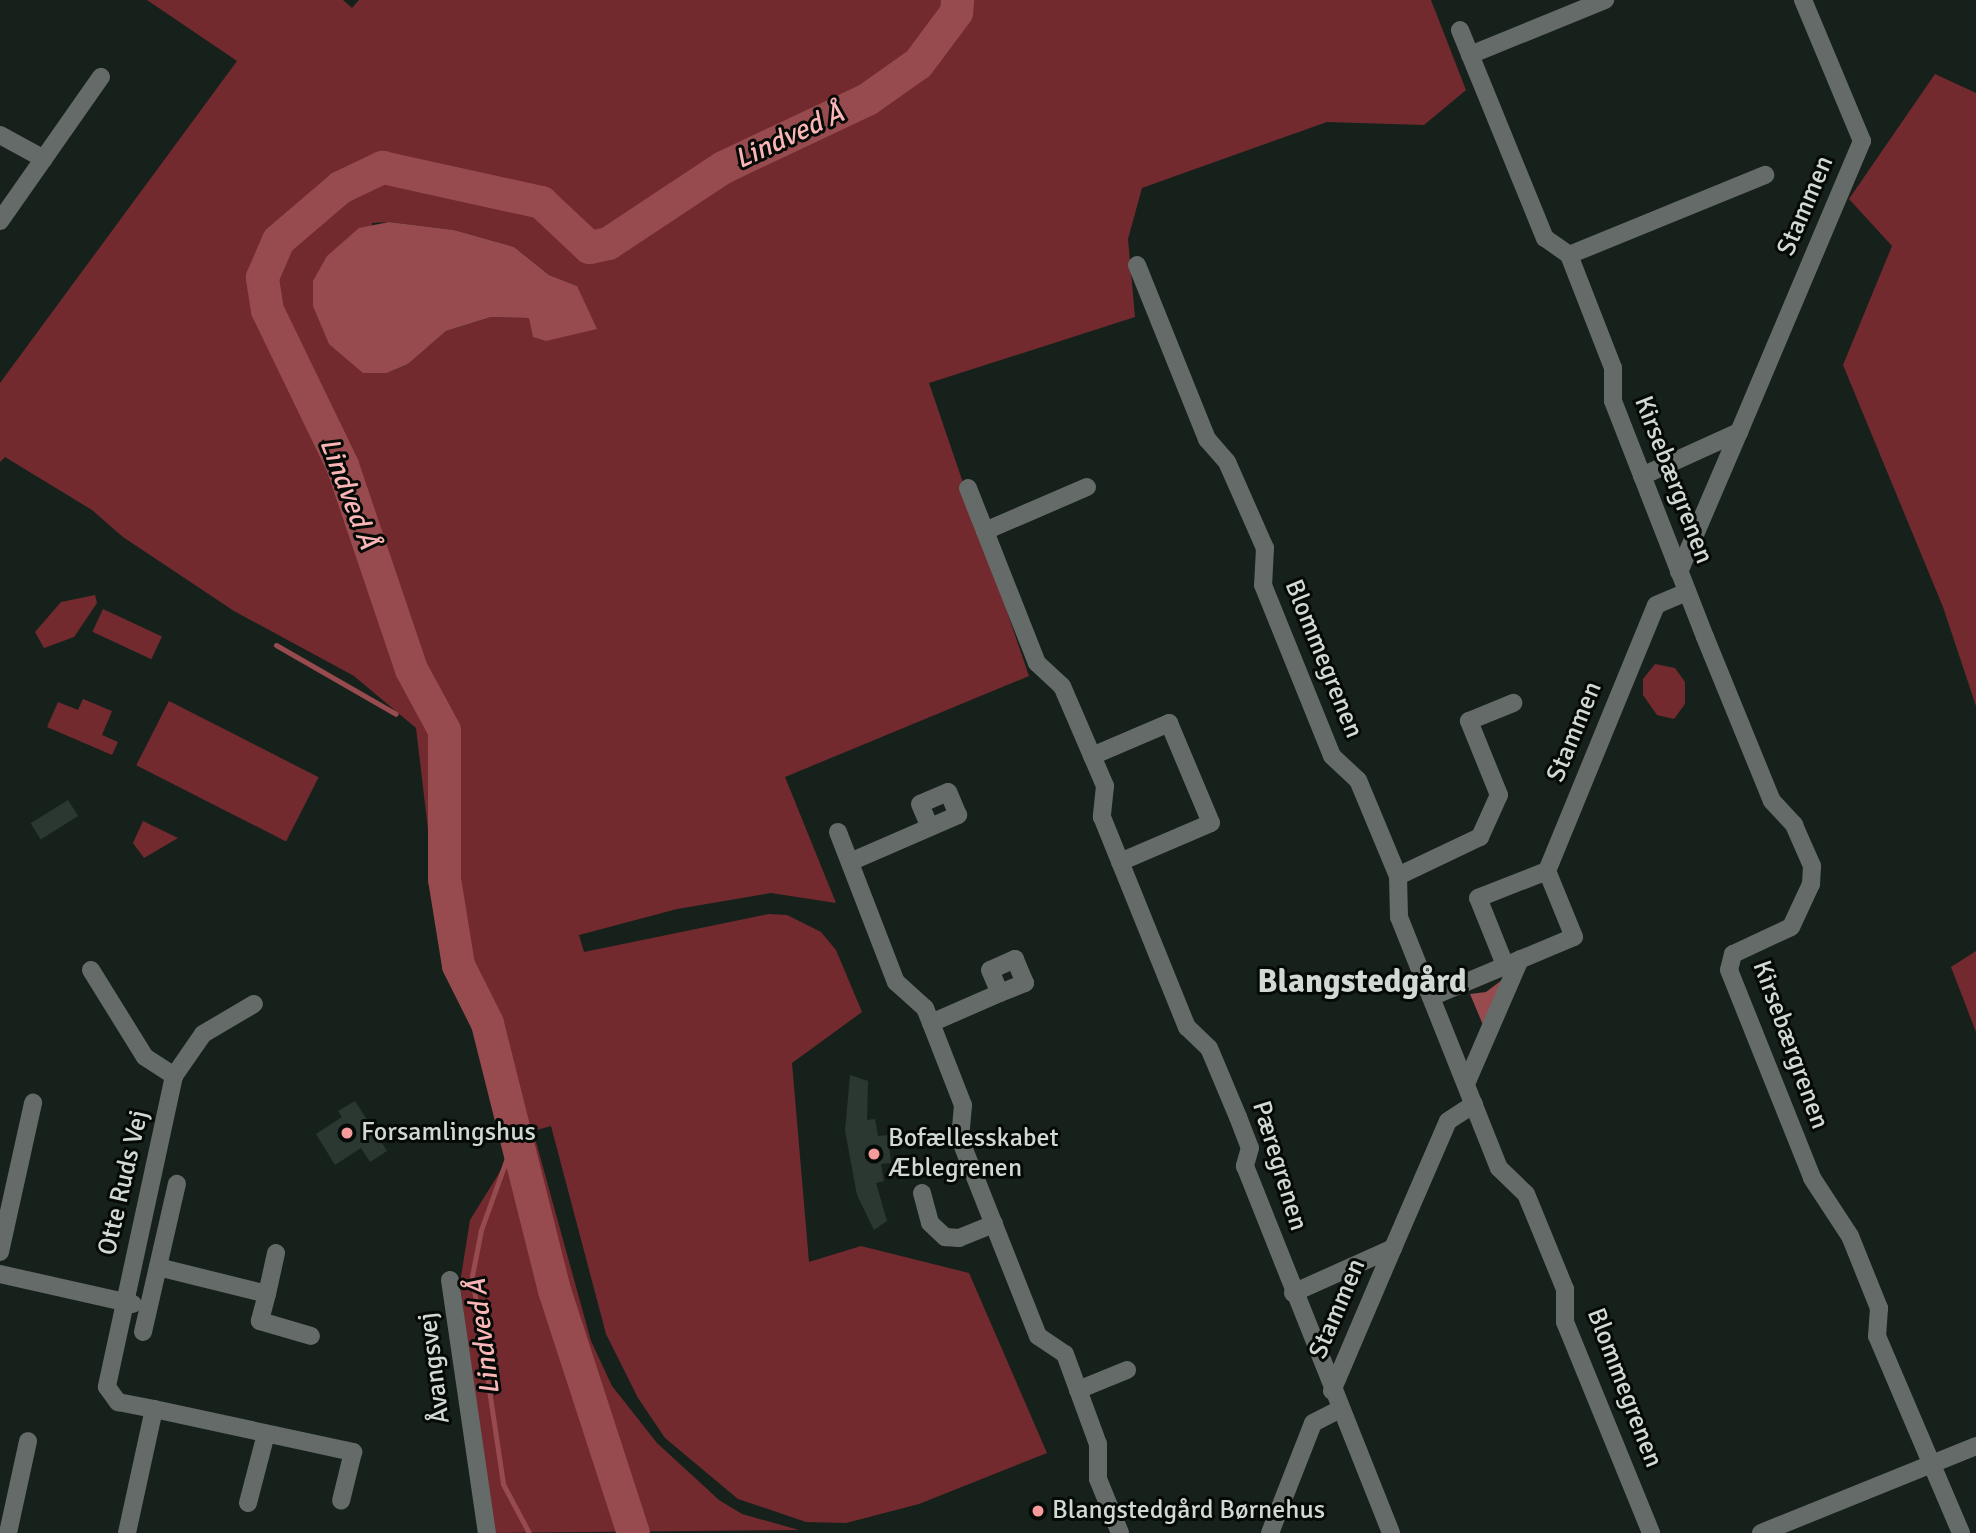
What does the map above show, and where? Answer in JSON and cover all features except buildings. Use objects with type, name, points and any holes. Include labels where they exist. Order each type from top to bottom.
[{"type":"street","points":[[1471,55],[1605,0]]},
{"type":"street","name":"Stammen","points":[[1679,572],[1862,141],[1804,0]]},
{"type":"street","name":"Kirsebærgrenen","points":[[1460,30],[1545,237],[1569,255],[1613,368],[1613,401],[1679,572],[1772,801],[1794,825],[1812,866],[1811,884],[1791,927],[1733,954],[1729,970],[1812,1178],[1850,1236],[1879,1308],[1877,1336],[1961,1533]]},
{"type":"street","points":[[0,221],[101,77]]},
{"type":"street","points":[[0,135],[44,159]]},
{"type":"street","points":[[1569,255],[1765,175]]},
{"type":"street","name":"Blommegrenen","points":[[1137,265],[1207,439],[1227,462],[1265,548],[1263,584],[1332,756],[1357,780],[1398,876],[1399,916],[1499,1168],[1526,1194],[1565,1289],[1565,1322],[1651,1533]]},
{"type":"street","points":[[1642,476],[1739,432]]},
{"type":"street","points":[[985,531],[1087,487]]},
{"type":"street","name":"Pæregrenen","points":[[968,488],[1037,663],[1062,685],[1105,786],[1102,817],[1187,1027],[1209,1048],[1238,1117],[1250,1148],[1245,1166],[1339,1410],[1391,1533]]},
{"type":"street","name":"Stammen","points":[[1547,871],[1656,604],[1687,592]]},
{"type":"street","points":[[1398,876],[1480,837],[1499,795],[1469,721],[1513,702]]},
{"type":"street","points":[[1092,756],[1169,723],[1210,823],[1120,862]]},
{"type":"street","points":[[850,862],[930,827]]},
{"type":"street","points":[[838,832],[896,982],[925,1008],[964,1105],[960,1139],[1038,1336],[1065,1354],[1098,1444],[1098,1479],[1119,1533]]},
{"type":"street","points":[[1431,997],[1513,962],[1574,937],[1547,871],[1478,898],[1513,962],[1466,1084]]},
{"type":"street","points":[[91,970],[145,1057],[174,1076]]},
{"type":"street","points":[[931,1023],[1000,993]]},
{"type":"street","name":"Otte Ruds Vej","points":[[254,1004],[202,1034],[174,1076],[122,1302],[107,1387],[118,1402],[353,1452],[341,1501]]},
{"type":"street","points":[[0,1252],[33,1103]]},
{"type":"street","name":"Stammen","points":[[1332,1391],[1448,1121],[1474,1104]]},
{"type":"street","name":"Otte Ruds Vej","points":[[143,1332],[177,1184]]},
{"type":"street","points":[[922,1193],[930,1223],[946,1237],[959,1238],[993,1223]]},
{"type":"street","name":"Stammen","points":[[1293,1293],[1393,1248]]},
{"type":"street","points":[[276,1253],[260,1321],[311,1336]]},
{"type":"street","name":"Otte Ruds Vej","points":[[158,1267],[267,1294]]},
{"type":"street","points":[[0,1274],[148,1308]]},
{"type":"street","name":"Åvangsvej","points":[[450,1280],[487,1533]]},
{"type":"street","points":[[1078,1390],[1126,1370]]},
{"type":"street","points":[[127,1533],[154,1409]]},
{"type":"street","points":[[1270,1533],[1313,1423],[1339,1410]]},
{"type":"street","points":[[248,1503],[266,1434]]},
{"type":"street","points":[[8,1533],[27,1441]]},
{"type":"street","points":[[1761,1533],[1976,1446]]},
{"type":"shaded area","points":[[147,0],[343,0],[352,8],[359,0],[1431,0],[1466,90],[1424,125],[1327,122],[1142,188],[1128,239],[1135,317],[929,383],[1029,676],[785,777],[836,903],[771,893],[677,909],[579,935],[584,952],[769,914],[787,915],[821,932],[836,950],[862,1012],[792,1063],[809,1262],[861,1246],[969,1273],[1047,1453],[919,1504],[846,1523],[806,1522],[738,1499],[665,1438],[638,1398],[606,1334],[551,1126],[533,1131],[591,1341],[612,1386],[657,1443],[719,1500],[742,1514],[799,1530],[490,1533],[460,1283],[470,1220],[524,1133],[476,976],[441,939],[416,728],[354,676],[234,611],[123,537],[92,510],[5,457],[0,462],[0,383],[237,61]],"holes":[[[389,222],[454,230],[514,247],[549,275],[577,286],[529,318],[491,317],[446,331],[408,364],[387,373],[372,223]]]},
{"type":"shaded area","points":[[1935,74],[1976,93],[1976,706],[1943,607],[1843,365],[1892,246],[1849,199]]},
{"type":"shaded area","points":[[389,222],[454,230],[514,247],[549,275],[577,286],[597,329],[546,341],[533,337],[529,318],[491,317],[446,331],[408,364],[387,373],[363,373],[329,344],[313,306],[313,281],[327,256],[359,228]]},
{"type":"shaded area","points":[[95,595],[97,603],[74,637],[44,648],[35,632],[61,602]]},
{"type":"shaded area","points":[[103,609],[162,636],[151,659],[92,632]]},
{"type":"shaded area","points":[[1655,664],[1675,668],[1685,682],[1685,704],[1674,719],[1657,715],[1643,695],[1643,679]]},
{"type":"shaded area","points":[[83,699],[112,711],[102,735],[118,742],[112,755],[47,727],[58,702],[78,710]]},
{"type":"shaded area","points":[[169,701],[319,777],[286,841],[136,765]]},
{"type":"shaded area","points":[[143,821],[178,838],[144,858],[133,843]]},
{"type":"shaded area","points":[[1976,951],[1976,1032],[1951,967]]},
{"type":"shaded area","points":[[1502,980],[1483,1025],[1470,994],[1486,992]]},
{"type":"waterway","name":"Lindved Å","points":[[633,1533],[554,1290],[487,1023],[458,965],[444,879],[444,730],[411,669],[342,465],[267,310],[262,277],[278,240],[340,187],[382,167],[541,202],[589,247],[608,243],[723,167],[867,99],[918,63],[956,12],[957,0]]},
{"type":"waterway","points":[[276,645],[396,714]]},
{"type":"waterway","name":"Lindved Å","points":[[517,1130],[481,1230],[472,1276],[503,1484],[529,1533]]},
{"type":"place","name":"Forsamlingshus","points":[[347,1133]]},
{"type":"place","name":"Bofællesskabet Æblegrenen","points":[[874,1154]]},
{"type":"place","name":"Blangstedgård Børnehus","points":[[1038,1511]]},
{"type":"district","name":"Blangstedgård","points":[[1362,982]]}]
